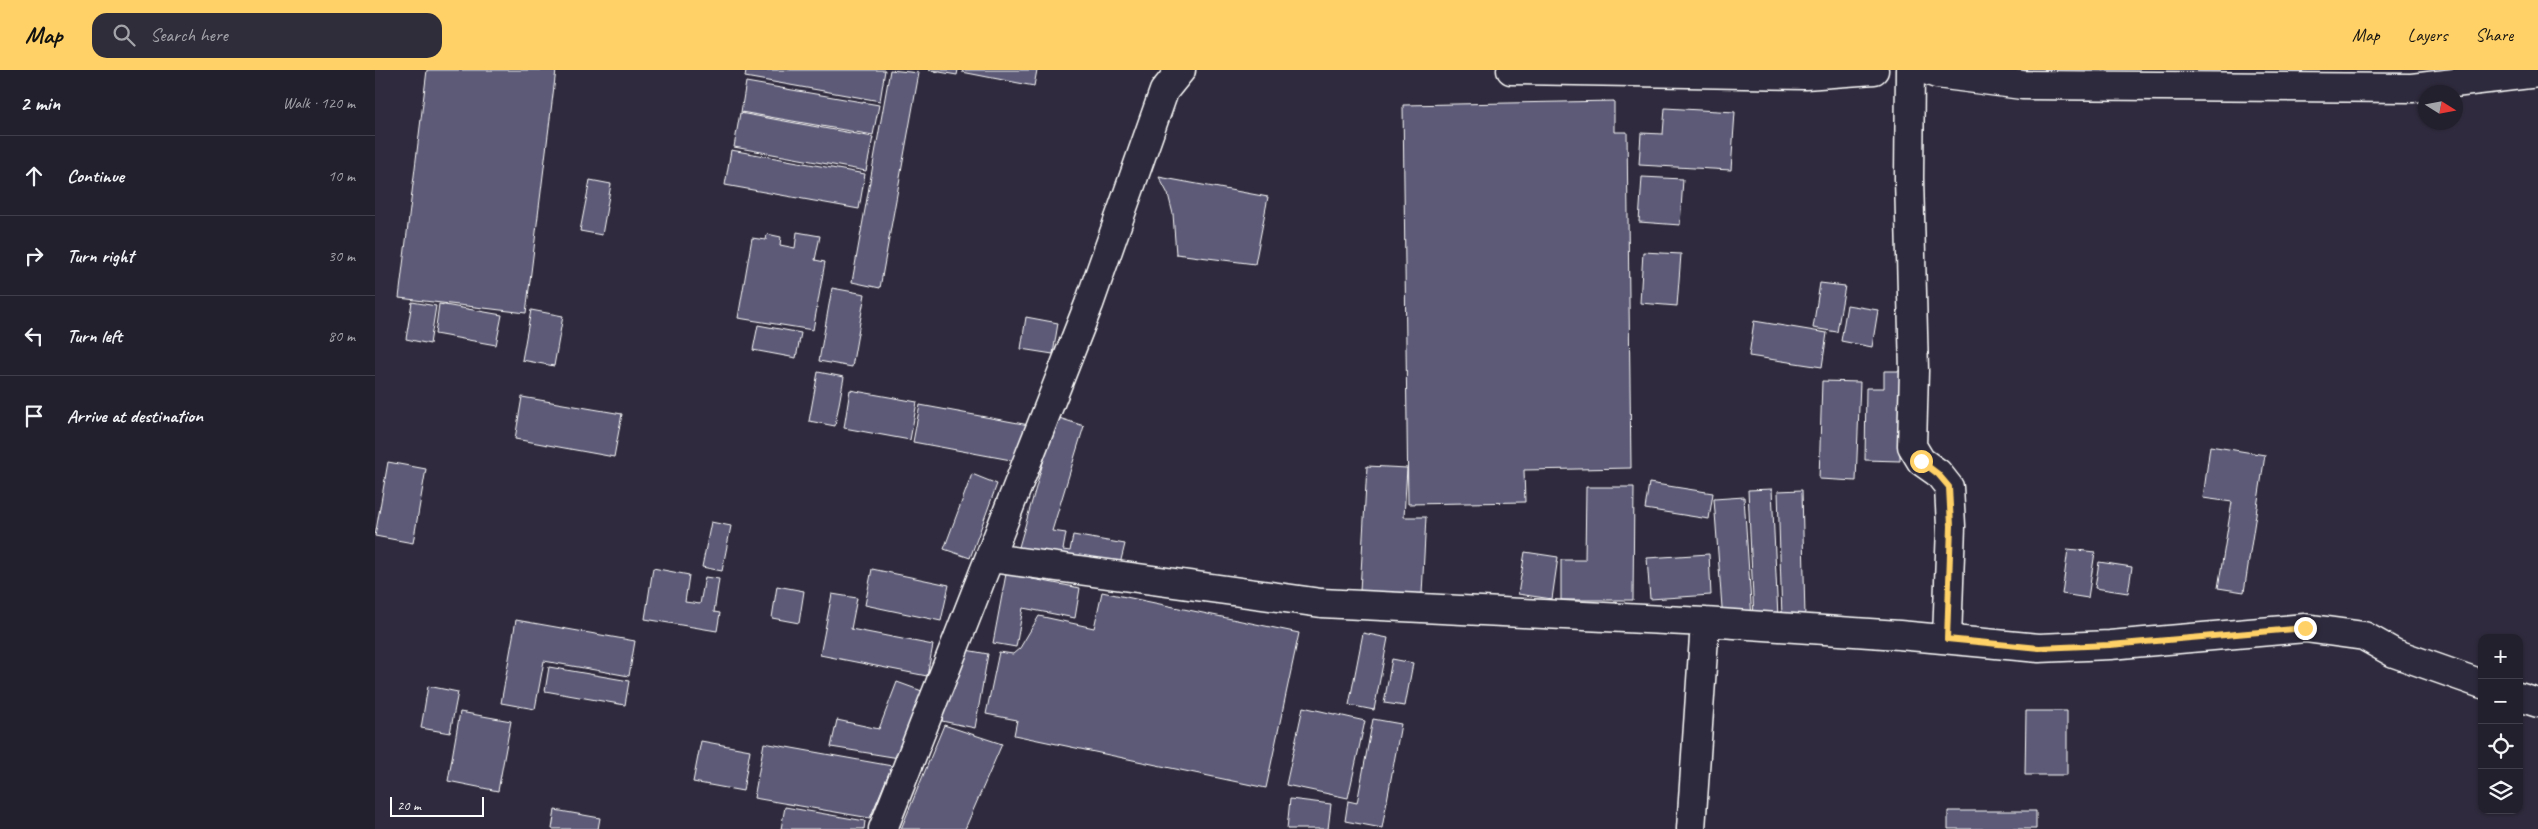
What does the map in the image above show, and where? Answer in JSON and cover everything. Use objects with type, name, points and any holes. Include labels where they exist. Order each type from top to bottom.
[{"type":"street","points":[[883,829],[991,558],[1089,304],[1168,80],[1181,70]]},
{"type":"street","points":[[1511,70],[1805,75],[1874,70]]},
{"type":"street","points":[[1910,70],[1909,178],[1914,371],[1912,446],[1921,461],[1938,474],[1949,487],[1951,526],[1947,639]]},
{"type":"street","points":[[1926,70],[1937,74],[2022,85],[2373,88],[2412,88],[2538,73]]},
{"type":"street","points":[[991,558],[1321,603],[1705,622],[1947,639],[2039,648],[2110,645],[2305,628],[2364,636],[2394,653],[2478,683]]},
{"type":"street","points":[[1691,829],[1705,622]]},
{"type":"street","points":[[2523,698],[2538,703]]},
{"type":"building","points":[[427,70],[556,70],[526,313],[399,298]]},
{"type":"building","points":[[746,70],[885,70],[880,101],[745,77]]},
{"type":"building","points":[[890,70],[919,73],[880,288],[852,282]]},
{"type":"building","points":[[928,70],[958,70],[957,75]]},
{"type":"building","points":[[963,70],[1037,70],[1034,86],[962,72]]},
{"type":"building","points":[[746,82],[879,105],[873,135],[741,112]]},
{"type":"building","points":[[1614,101],[1614,132],[1627,132],[1631,468],[1524,470],[1525,502],[1408,504],[1403,105]]},
{"type":"building","points":[[1665,108],[1735,112],[1731,170],[1639,165],[1641,133],[1663,134]]},
{"type":"building","points":[[740,113],[873,137],[866,171],[734,147]]},
{"type":"building","points":[[731,150],[865,174],[859,209],[725,185]]},
{"type":"building","points":[[1159,177],[1268,197],[1255,264],[1176,254],[1173,214],[1168,194]]},
{"type":"building","points":[[1642,177],[1683,179],[1680,225],[1639,222]]},
{"type":"building","points":[[590,180],[611,184],[602,235],[580,231]]},
{"type":"building","points":[[797,232],[820,236],[815,260],[825,262],[813,330],[738,318],[752,238],[766,240],[767,234],[781,237],[780,245],[795,248]]},
{"type":"building","points":[[1643,252],[1681,254],[1677,306],[1640,303]]},
{"type":"building","points":[[1820,283],[1845,286],[1837,332],[1813,328]]},
{"type":"building","points":[[832,288],[865,294],[852,367],[819,361]]},
{"type":"building","points":[[412,302],[436,306],[430,344],[406,339]]},
{"type":"building","points":[[439,304],[502,315],[496,345],[435,334]]},
{"type":"building","points":[[1847,305],[1878,310],[1872,347],[1841,341]]},
{"type":"building","points":[[531,310],[563,316],[554,366],[522,360]]},
{"type":"building","points":[[1026,317],[1058,323],[1053,354],[1021,349]]},
{"type":"building","points":[[1754,321],[1827,333],[1822,367],[1749,356]]},
{"type":"building","points":[[758,325],[801,333],[796,358],[753,350]]},
{"type":"building","points":[[1884,371],[1901,371],[1900,461],[1865,460],[1866,388],[1884,388]]},
{"type":"building","points":[[818,372],[844,377],[835,426],[809,421]]},
{"type":"building","points":[[1822,381],[1860,382],[1856,481],[1819,479]]},
{"type":"building","points":[[850,390],[917,402],[910,440],[844,428]]},
{"type":"building","points":[[522,397],[622,414],[614,457],[515,439]]},
{"type":"building","points":[[920,405],[1029,425],[1022,462],[913,442]]},
{"type":"building","points":[[1056,417],[1084,426],[1052,531],[1066,533],[1063,550],[1070,551],[1073,535],[1125,544],[1118,572],[1017,554]]},
{"type":"building","points":[[2210,446],[2265,455],[2244,592],[2218,588],[2232,502],[2203,498]]},
{"type":"building","points":[[388,462],[426,469],[413,543],[375,536]]},
{"type":"building","points":[[1367,466],[1407,468],[1404,517],[1426,517],[1422,594],[1360,591]]},
{"type":"building","points":[[972,474],[997,484],[970,558],[944,549]]},
{"type":"building","points":[[1649,483],[1713,493],[1709,519],[1645,509]]},
{"type":"building","points":[[1586,487],[1634,487],[1633,600],[1561,600],[1561,560],[1585,560]]},
{"type":"building","points":[[1772,489],[1778,618],[1754,619],[1748,490]]},
{"type":"building","points":[[1802,490],[1805,617],[1782,618],[1778,491]]},
{"type":"building","points":[[1744,497],[1752,619],[1723,621],[1714,499]]},
{"type":"building","points":[[711,522],[731,526],[722,571],[702,567]]},
{"type":"building","points":[[2068,549],[2095,552],[2088,598],[2062,594]]},
{"type":"building","points":[[1525,552],[1558,557],[1552,599],[1518,594]]},
{"type":"building","points":[[1709,554],[1711,595],[1650,599],[1647,558]]},
{"type":"building","points":[[2099,562],[2132,567],[2128,593],[2095,588]]},
{"type":"building","points":[[653,568],[689,575],[685,602],[700,604],[705,577],[719,579],[714,612],[720,613],[717,631],[645,619]]},
{"type":"building","points":[[872,569],[949,585],[941,621],[865,605]]},
{"type":"building","points":[[1006,574],[1080,588],[1075,618],[1023,608],[1016,647],[993,643]]},
{"type":"building","points":[[777,586],[804,591],[799,623],[772,618]]},
{"type":"building","points":[[1102,592],[1299,633],[1266,788],[1014,735],[1017,720],[986,714],[999,652],[1013,654],[1020,648],[1039,616],[1094,628]]},
{"type":"building","points":[[832,594],[857,598],[851,629],[933,645],[927,676],[820,655]]},
{"type":"building","points":[[516,620],[635,641],[629,676],[544,661],[535,709],[501,703]]},
{"type":"building","points":[[1363,633],[1388,638],[1374,710],[1349,705]]},
{"type":"building","points":[[955,648],[988,654],[975,728],[942,721]]},
{"type":"building","points":[[1392,659],[1413,663],[1405,706],[1384,703]]},
{"type":"building","points":[[549,667],[629,681],[625,705],[545,691]]},
{"type":"building","points":[[897,682],[922,691],[899,758],[831,747],[837,720],[879,729]]},
{"type":"building","points":[[428,686],[458,692],[450,733],[421,728]]},
{"type":"building","points":[[1303,707],[1365,721],[1348,798],[1286,785]]},
{"type":"building","points":[[2026,711],[2067,711],[2067,775],[2025,775]]},
{"type":"building","points":[[460,712],[511,721],[498,791],[448,781]]},
{"type":"building","points":[[1373,719],[1401,724],[1382,828],[1345,821],[1348,801],[1357,803]]},
{"type":"building","points":[[944,725],[1002,744],[965,829],[901,829]]},
{"type":"building","points":[[701,741],[750,750],[743,791],[693,782]]},
{"type":"building","points":[[764,743],[892,766],[870,818],[754,798]]},
{"type":"building","points":[[1290,799],[1331,804],[1328,829],[1287,829]]},
{"type":"building","points":[[785,807],[865,821],[864,829],[781,829]]},
{"type":"building","points":[[555,810],[600,818],[598,829],[552,829]]},
{"type":"building","points":[[1948,811],[2036,811],[2036,829],[1948,829]]},
{"type":"route","points":[[1921,461],[1938,474],[1949,487],[1951,526],[1947,639],[2039,648],[2110,645],[2305,628]]}]
